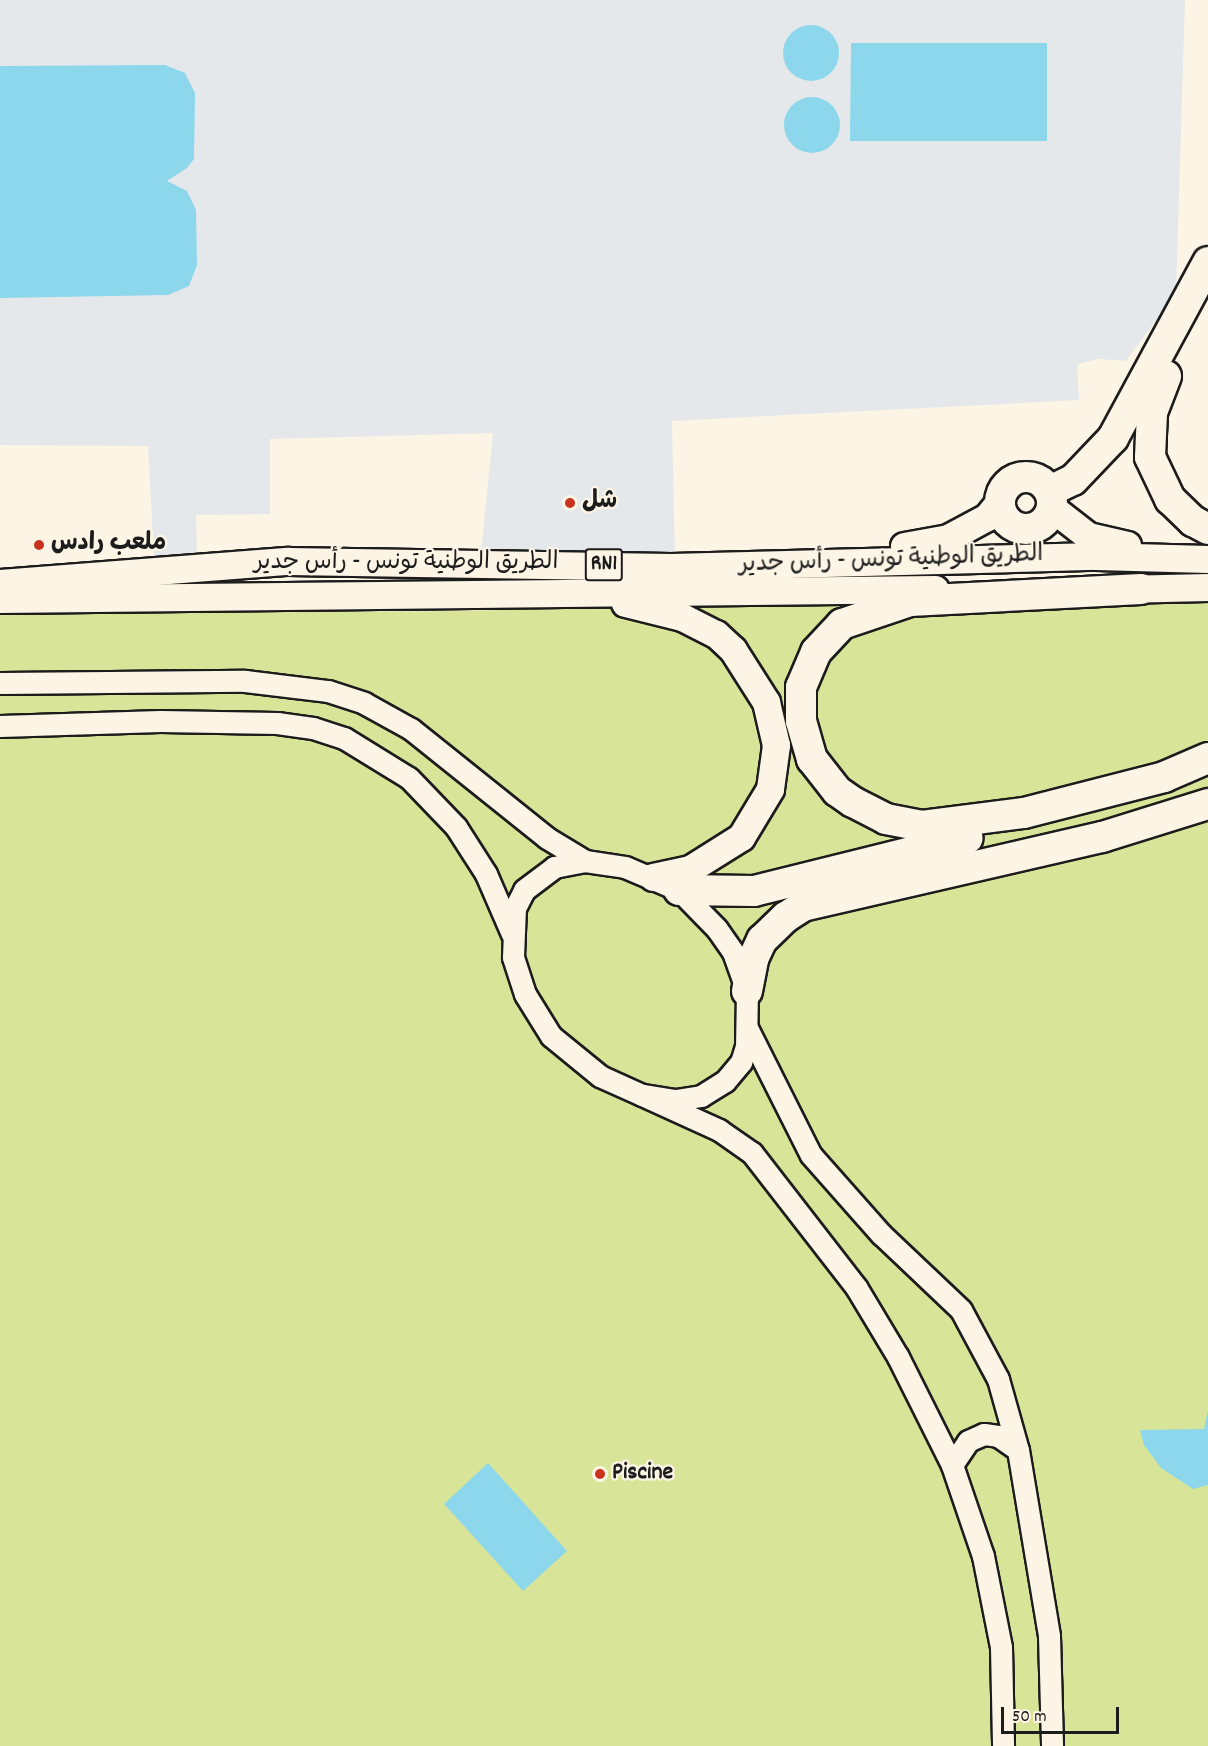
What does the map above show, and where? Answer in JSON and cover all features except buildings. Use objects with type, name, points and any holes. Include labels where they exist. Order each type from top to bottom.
[{"type":"highway","points":[[1051,499],[1038,479],[1021,477],[1007,485],[1000,501],[1006,520],[1023,529],[1042,524],[1051,499],[1073,480],[1113,438],[1208,262]]},
{"type":"highway","points":[[1208,303],[1160,390],[1149,436],[1150,457],[1161,486],[1181,511],[1208,528]]},
{"type":"highway","points":[[1141,589],[910,601],[842,624],[816,652],[801,687],[801,721],[812,759],[837,791],[853,802],[886,819],[922,826],[1035,810],[1164,777],[1208,758]]},
{"type":"highway","points":[[666,884],[754,891],[1139,798],[1208,773]]},
{"type":"highway","points":[[747,991],[753,959],[762,940],[786,917],[803,906],[1155,823],[1208,804]]},
{"type":"highway","points":[[1016,856],[1208,826]]},
{"type":"main road","points":[[1051,499],[1088,536],[1160,556]]},
{"type":"main road","points":[[766,565],[806,554],[891,547],[948,538],[987,518],[1000,501]]},
{"type":"main road","name":"الطريق الوطنية تونس - رأس جدير","points":[[0,583],[288,561],[766,565],[1160,556],[1208,559]]},
{"type":"main road","name":"الطريق الوطنية تونس - رأس جدير","points":[[0,599],[1141,589],[1208,586]]},
{"type":"main road","points":[[496,594],[630,603],[674,614],[716,634],[757,682],[766,702],[776,746],[770,789],[762,808],[730,846],[666,884]]},
{"type":"street","points":[[0,683],[246,681],[328,691],[364,703],[411,729],[547,838],[585,861],[666,884],[717,929],[734,952],[747,991],[747,1028],[741,1062],[725,1082],[702,1096],[675,1100],[642,1095]]},
{"type":"street","points":[[0,726],[160,721],[277,723],[313,728],[344,738],[409,778],[456,827],[486,874],[512,934]]},
{"type":"street","points":[[585,861],[554,867],[524,890],[515,908],[512,934],[513,957],[525,994],[551,1036],[600,1076],[736,1140],[775,1181],[856,1287],[898,1357],[952,1465],[983,1556],[1001,1647],[1004,1746]]},
{"type":"street","points":[[747,1028],[811,1155],[881,1234],[939,1285],[973,1329],[998,1379],[1018,1450],[1049,1636],[1052,1746]]},
{"type":"street","points":[[952,1465],[968,1441],[984,1434],[998,1436],[1018,1450]]},
{"type":"shaded area","points":[[0,0],[1185,0],[1176,293],[1126,361],[1098,359],[1077,364],[1079,400],[672,421],[675,562],[480,563],[493,433],[270,439],[270,514],[196,515],[197,556],[154,558],[148,446],[0,445]]},
{"type":"green space","points":[[1208,593],[1208,1746],[0,1746],[0,614],[460,611]]},
{"type":"water","points":[[811,25],[822,27],[831,33],[837,42],[839,53],[837,64],[831,73],[822,79],[811,81],[800,79],[791,73],[785,64],[783,53],[785,42],[791,33],[800,27]]},
{"type":"water","points":[[851,43],[1047,43],[1047,141],[850,141]]},
{"type":"water","points":[[165,65],[185,73],[195,93],[194,159],[187,168],[167,181],[187,191],[196,210],[197,265],[189,286],[168,295],[0,298],[0,66]]},
{"type":"water","points":[[812,97],[823,99],[832,105],[838,114],[840,125],[838,136],[832,145],[823,151],[812,153],[801,151],[792,145],[786,136],[784,125],[786,114],[792,105],[801,99]]},
{"type":"water","points":[[1208,1410],[1208,1485],[1193,1489],[1161,1468],[1144,1445],[1140,1430],[1204,1429]]},
{"type":"water","points":[[488,1463],[567,1551],[523,1591],[444,1504]]},
{"type":"place","name":"شل","points":[[570,503]]},
{"type":"place","name":"ملعب رادس","points":[[39,545]]},
{"type":"place","name":"Piscine","points":[[600,1474]]}]
